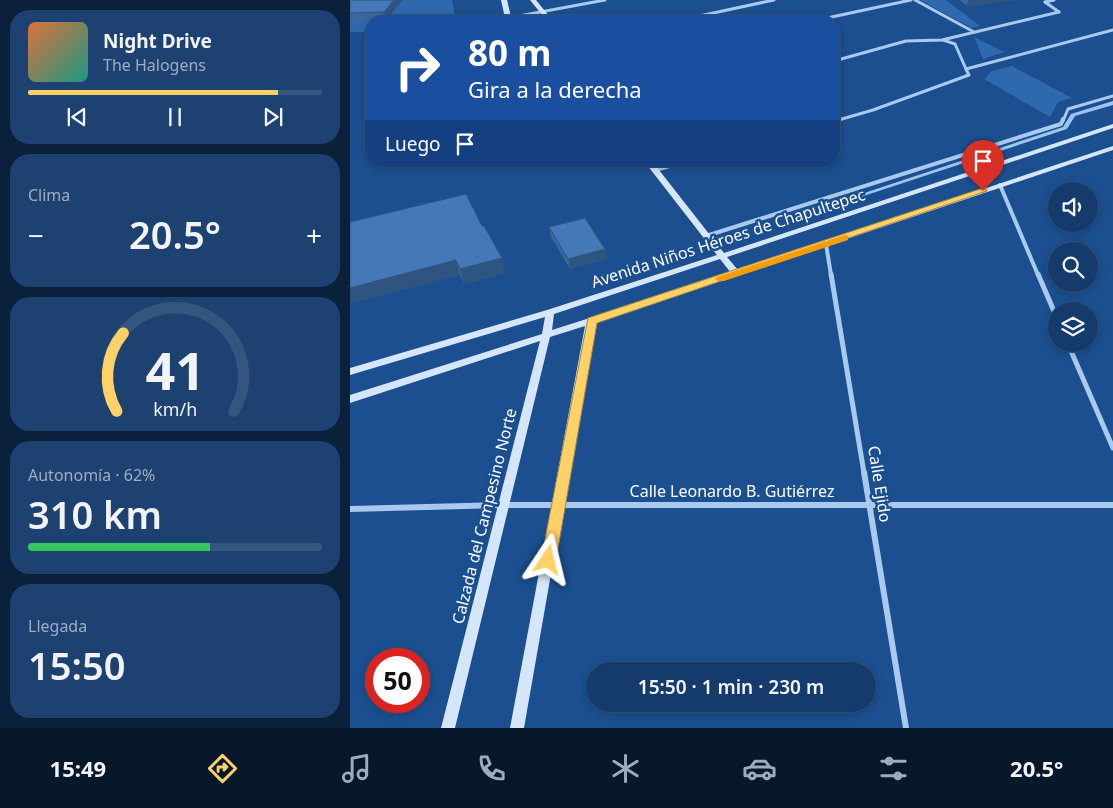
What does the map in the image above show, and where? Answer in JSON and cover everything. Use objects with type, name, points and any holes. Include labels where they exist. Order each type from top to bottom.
[{"type":"main road","points":[[504,0],[509,15]]},
{"type":"main road","points":[[533,0],[545,15]]},
{"type":"main road","name":"Avenida Niños Héroes de Chapultepec","points":[[350,372],[550,312],[1113,126]]},
{"type":"main road","points":[[350,399],[736,274],[1113,148]]},
{"type":"main road","points":[[653,167],[736,274]]},
{"type":"main road","name":"Calzada del Campesino Norte","points":[[448,728],[546,336],[550,312]]},
{"type":"main road","points":[[517,728],[592,321]]},
{"type":"street","points":[[530,15],[605,0]]},
{"type":"street","points":[[704,15],[774,0]]},
{"type":"street","points":[[835,15],[913,0],[974,32]]},
{"type":"street","points":[[840,59],[906,41],[942,40],[1059,12],[1045,2],[1054,0]]},
{"type":"street","points":[[966,69],[1113,30]]},
{"type":"street","points":[[840,119],[873,110],[968,75],[955,44],[942,40]]},
{"type":"street","points":[[706,236],[1061,124],[1068,110],[1113,96]]},
{"type":"street","points":[[655,170],[666,167]]},
{"type":"street","points":[[1000,186],[1050,302]]},
{"type":"street","name":"Calle Ejido","points":[[826,244],[906,728]]},
{"type":"street","points":[[1071,352],[1113,448]]},
{"type":"street","name":"Calle Leonardo B. Gutiérrez","points":[[350,509],[504,505],[1113,505]]},
{"type":"shaded area","points":[[350,0],[452,0],[455,15],[365,15],[365,32],[350,32]]},
{"type":"shaded area","points":[[920,0],[946,0],[980,26],[972,28]]},
{"type":"shaded area","points":[[974,37],[1005,52],[983,59]]},
{"type":"shaded area","points":[[1012,66],[1072,98],[1058,102],[1050,117],[984,79],[992,71]]},
{"type":"building","points":[[350,0],[394,0],[384,12],[350,13]]},
{"type":"building","points":[[466,194],[482,226],[484,226],[502,258],[460,269],[456,260],[350,288],[350,222]]},
{"type":"building","points":[[585,218],[605,249],[568,259],[549,227]]},
{"type":"waterway","points":[[825,207],[1065,128],[1073,115],[1113,103]]},
{"type":"slow traffic","points":[[720,279],[845,238]]},
{"type":"route","points":[[548,560],[592,321],[983,191]]}]
